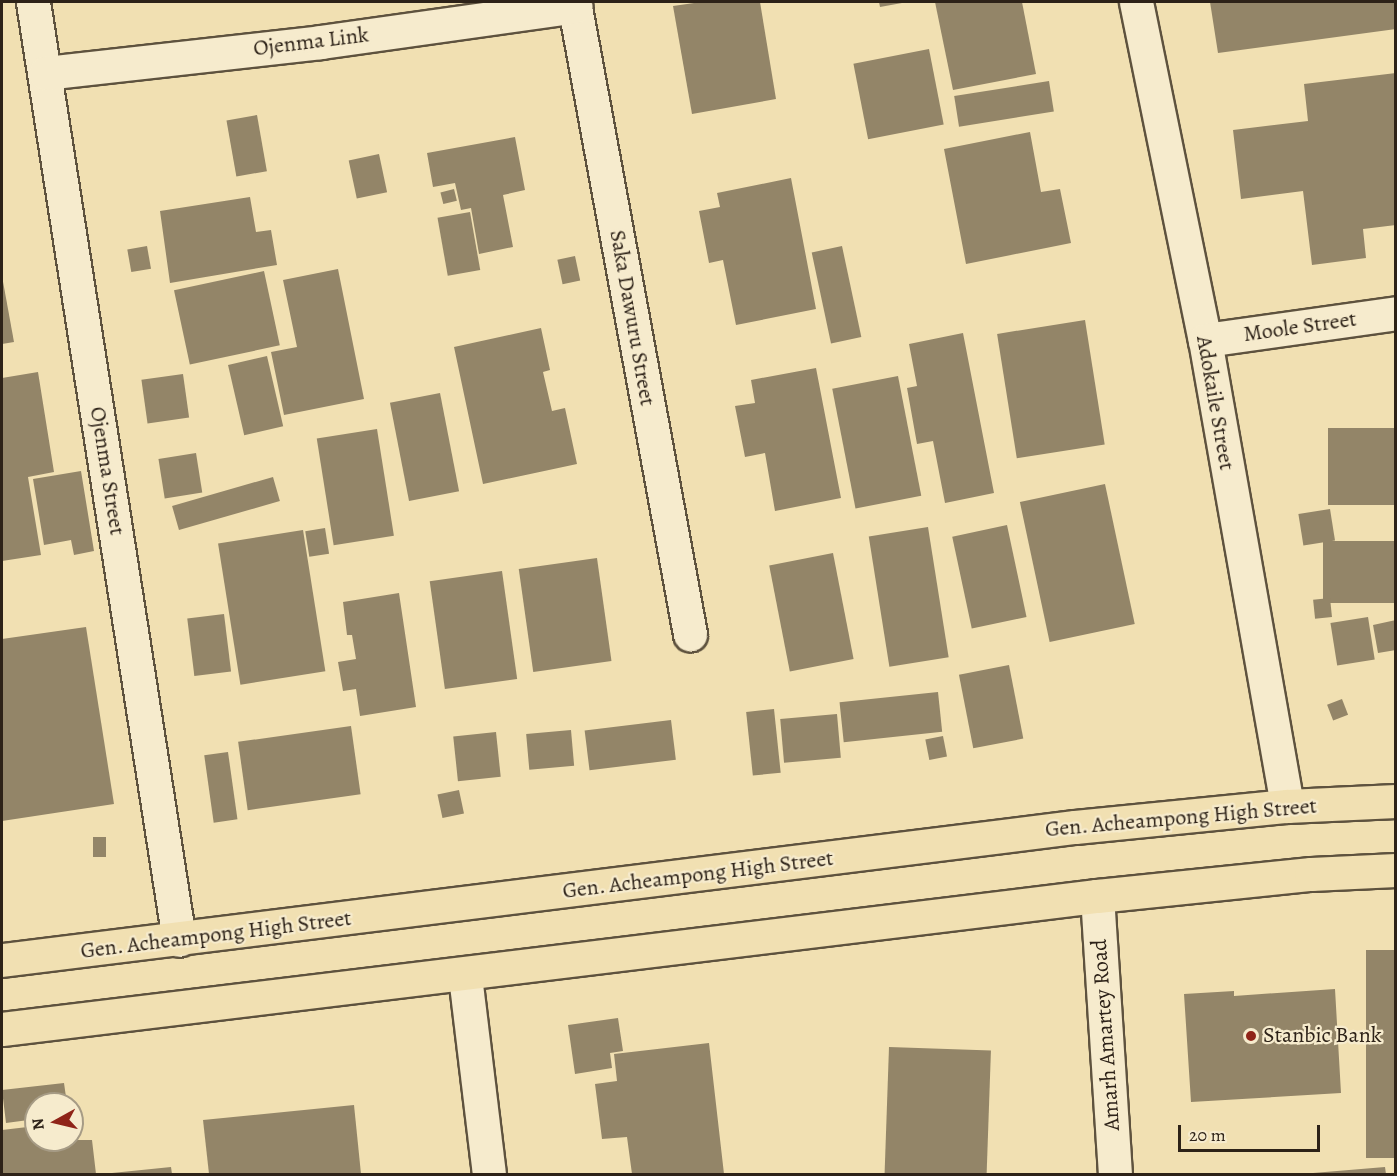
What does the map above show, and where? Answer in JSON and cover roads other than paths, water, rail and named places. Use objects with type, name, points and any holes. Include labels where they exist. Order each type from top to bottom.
[{"type":"main road","name":"Gen. Acheampong High Street","points":[[2,960],[179,940],[1051,830],[1287,806],[1395,801]]},
{"type":"main road","points":[[2,1029],[465,976],[1097,896],[1311,874],[1395,870]]},
{"type":"street","name":"Ojenma Street","points":[[33,2],[179,940]]},
{"type":"street","name":"Adokaile Street","points":[[1136,2],[1205,340],[1287,806]]},
{"type":"street","name":"Ojenma Link","points":[[45,73],[320,42],[575,4]]},
{"type":"street","name":"Saka Dawuru Street","points":[[575,4],[690,634]]},
{"type":"street","name":"Moole Street","points":[[1205,340],[1395,313]]},
{"type":"street","name":"Amarh Amartey Road","points":[[1097,896],[1115,1174]]},
{"type":"street","points":[[465,976],[489,1174]]},
{"type":"place","name":"Stanbic Bank","points":[[1251,1036]]}]
